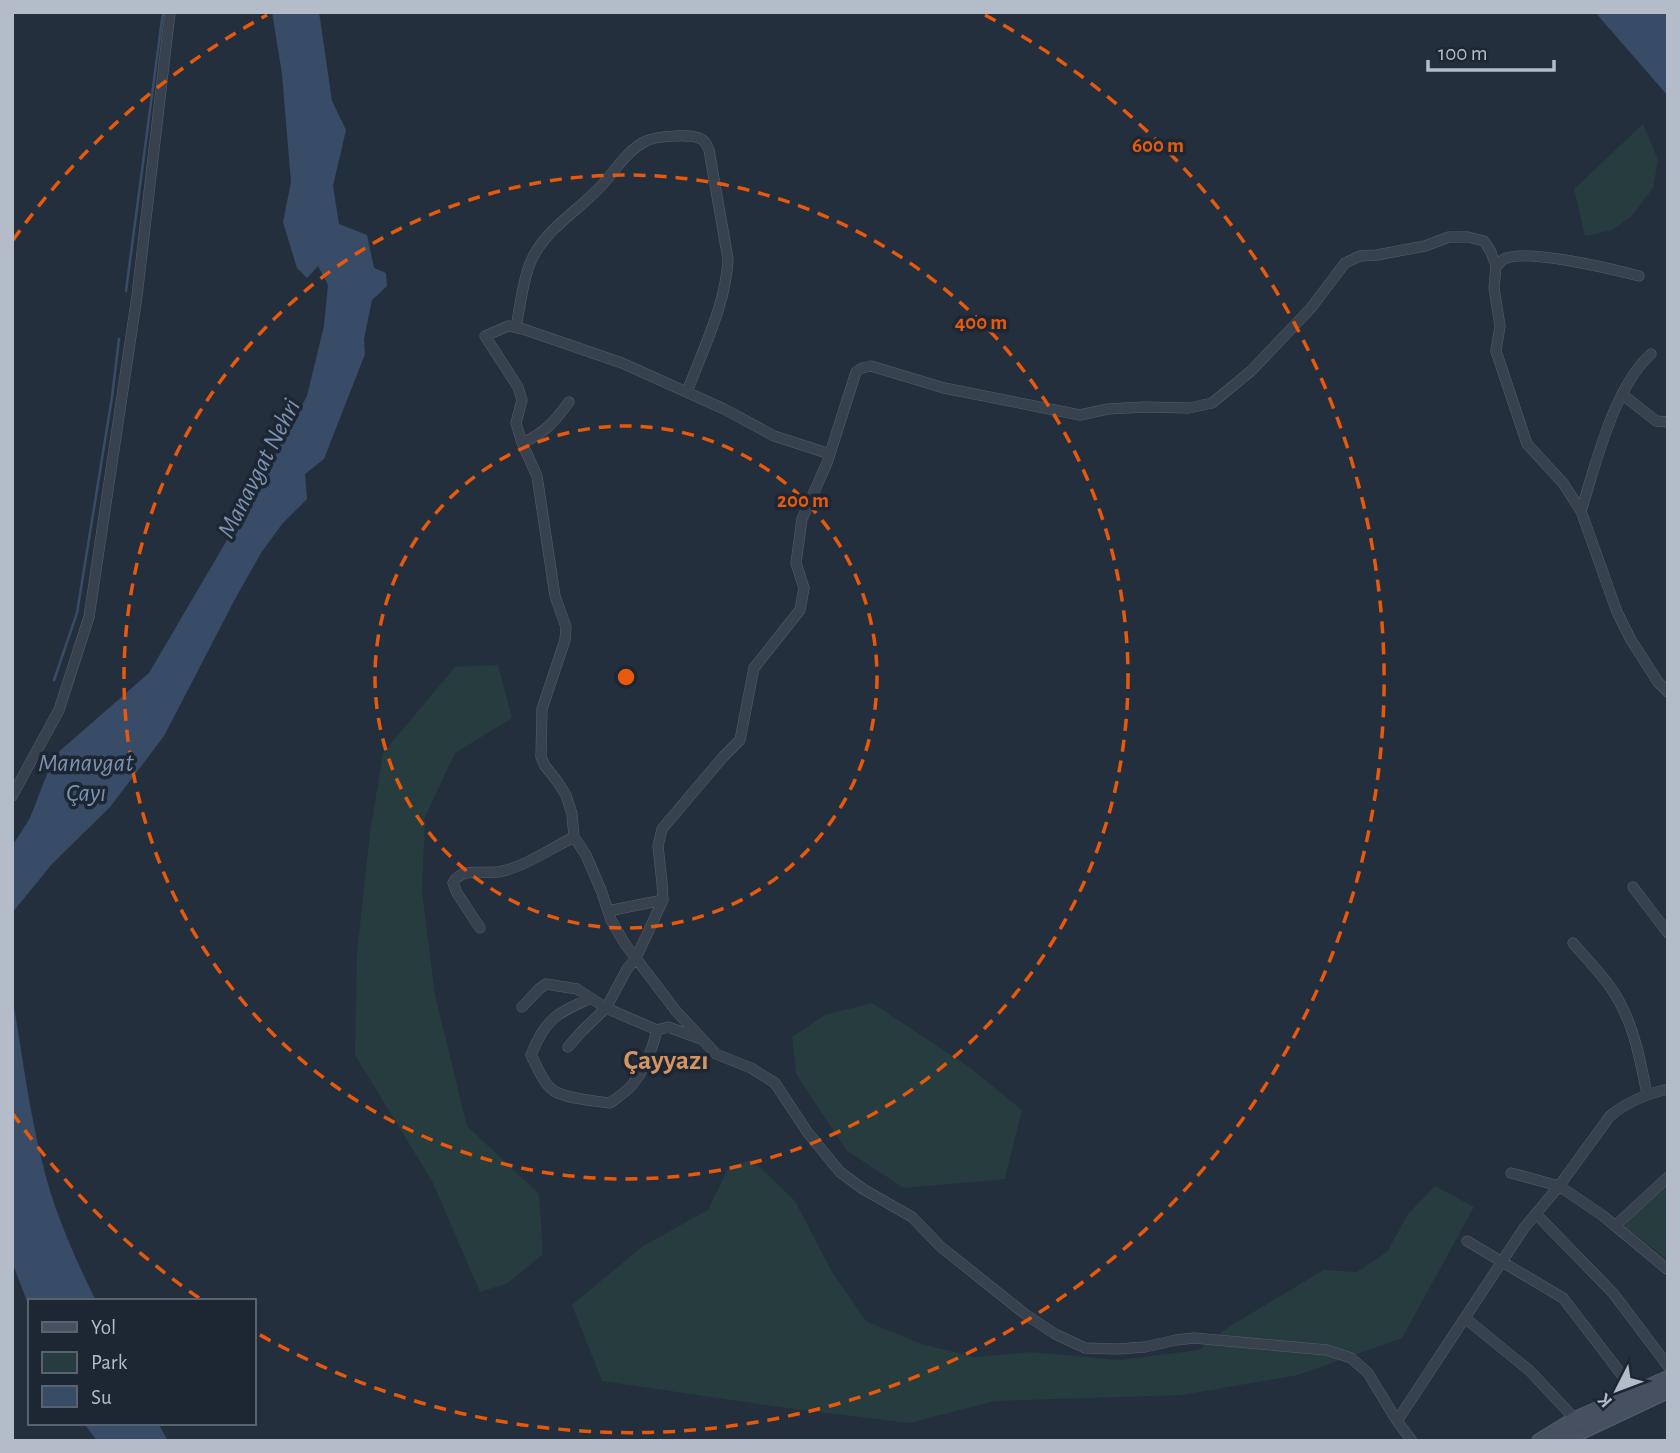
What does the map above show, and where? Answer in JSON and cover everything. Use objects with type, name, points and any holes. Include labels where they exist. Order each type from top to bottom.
[{"type":"street","points":[[12,796],[59,710],[89,617],[138,296],[170,12]]},
{"type":"street","points":[[516,327],[532,257],[556,226],[601,187],[630,152],[646,141],[660,136],[698,138],[709,150],[728,258],[727,276],[715,318],[687,392]]},
{"type":"street","points":[[568,1047],[606,1007],[636,958],[663,900],[658,846],[662,829],[740,740],[754,668],[800,610],[804,588],[796,563],[802,519],[827,463],[856,372],[862,368],[871,366],[944,388],[1080,415],[1108,409],[1189,408],[1212,403],[1251,371],[1311,308],[1345,262],[1360,256],[1425,246],[1449,237],[1468,237],[1483,241],[1496,266],[1494,288],[1500,326],[1496,351],[1527,444],[1563,483],[1581,511],[1617,612],[1630,640],[1658,682],[1668,692]]},
{"type":"street","points":[[1496,266],[1505,258],[1533,256],[1602,266],[1639,276]]},
{"type":"street","points":[[830,454],[774,436],[724,409],[622,363],[516,327],[508,326],[485,336],[518,387],[522,400],[516,423],[537,476],[555,596],[566,627],[565,640],[542,709],[541,757],[566,795],[572,814],[574,837],[586,855],[611,920],[625,944],[676,1011],[716,1054],[751,1068],[775,1083],[808,1133],[840,1172],[863,1189],[912,1217],[941,1247],[1025,1314],[1055,1334],[1085,1348],[1145,1347],[1194,1338],[1327,1350],[1351,1358],[1368,1373],[1412,1441]]},
{"type":"street","points":[[1581,511],[1622,394],[1642,362],[1651,354]]},
{"type":"street","points":[[1622,394],[1656,421],[1668,422]]},
{"type":"street","points":[[522,443],[544,432],[569,402]]},
{"type":"street","points":[[480,928],[457,893],[454,878],[474,872],[500,872],[536,858],[574,837]]},
{"type":"street","points":[[1633,887],[1668,933]]},
{"type":"street","points":[[608,911],[663,900]]},
{"type":"street","points":[[1573,943],[1610,986],[1623,1008],[1638,1052],[1647,1094]]},
{"type":"street","points":[[522,1007],[546,984],[578,989],[606,1007],[657,1030],[668,1027],[705,1041]]},
{"type":"street","points":[[591,998],[567,1008],[548,1021],[536,1042],[531,1055],[542,1077],[554,1091],[610,1103],[639,1076],[657,1030]]},
{"type":"street","points":[[1397,1421],[1524,1228],[1559,1186],[1610,1116],[1621,1107],[1647,1094],[1668,1089]]},
{"type":"street","points":[[1511,1173],[1559,1186],[1616,1225],[1667,1270]]},
{"type":"street","points":[[1616,1225],[1668,1177]]},
{"type":"street","points":[[1536,1214],[1614,1293],[1668,1366]]},
{"type":"street","points":[[1467,1241],[1563,1298],[1636,1392]]},
{"type":"street","points":[[1465,1318],[1530,1371],[1575,1419]]},
{"type":"street","points":[[1539,1441],[1575,1419],[1668,1378]]},
{"type":"street","points":[[1562,1441],[1668,1391]]},
{"type":"green space","points":[[1643,124],[1658,160],[1653,188],[1631,217],[1612,230],[1585,236],[1574,189]]},
{"type":"green space","points":[[498,665],[512,718],[455,753],[425,817],[422,892],[435,995],[467,1126],[539,1194],[543,1254],[508,1283],[480,1292],[432,1181],[355,1055],[357,953],[370,833],[383,753],[455,667]]},
{"type":"green space","points":[[872,1003],[969,1067],[1022,1110],[1005,1179],[904,1188],[847,1151],[796,1074],[792,1037],[825,1015]]},
{"type":"green space","points":[[752,1160],[795,1201],[832,1272],[866,1321],[921,1344],[974,1357],[1031,1352],[1118,1360],[1199,1350],[1230,1326],[1324,1270],[1357,1272],[1387,1252],[1408,1214],[1435,1186],[1474,1207],[1402,1338],[1298,1375],[1182,1395],[995,1401],[909,1423],[602,1381],[572,1305],[643,1246],[708,1210],[729,1167]]},
{"type":"green space","points":[[1668,1183],[1668,1256],[1665,1258],[1625,1227],[1629,1219]]},
{"type":"water","name":"Manavgat Çayı","points":[[272,12],[319,12],[332,101],[346,130],[333,186],[339,224],[367,235],[374,268],[386,273],[387,286],[372,300],[364,339],[365,354],[324,459],[305,474],[307,499],[282,524],[261,553],[164,736],[110,807],[52,864],[12,913],[12,846],[30,818],[54,756],[149,673],[240,518],[307,396],[324,326],[328,285],[318,266],[307,278],[297,268],[283,222],[291,182],[282,74]]},
{"type":"water","points":[[1595,12],[1668,12],[1668,96]]},
{"type":"water","points":[[12,996],[33,1120],[47,1179],[65,1232],[95,1299],[28,1299],[28,1304],[12,1262]]},
{"type":"water","points":[[85,1425],[159,1425],[168,1441],[97,1441]]},
{"type":"waterway","points":[[126,291],[163,12]]},
{"type":"waterway","points":[[54,680],[77,613],[119,339]]},
{"type":"district","name":"Çayyazı","points":[[666,1059]]},
{"type":"water label","name":"Manavgat Nehri","points":[[258,468]]}]
